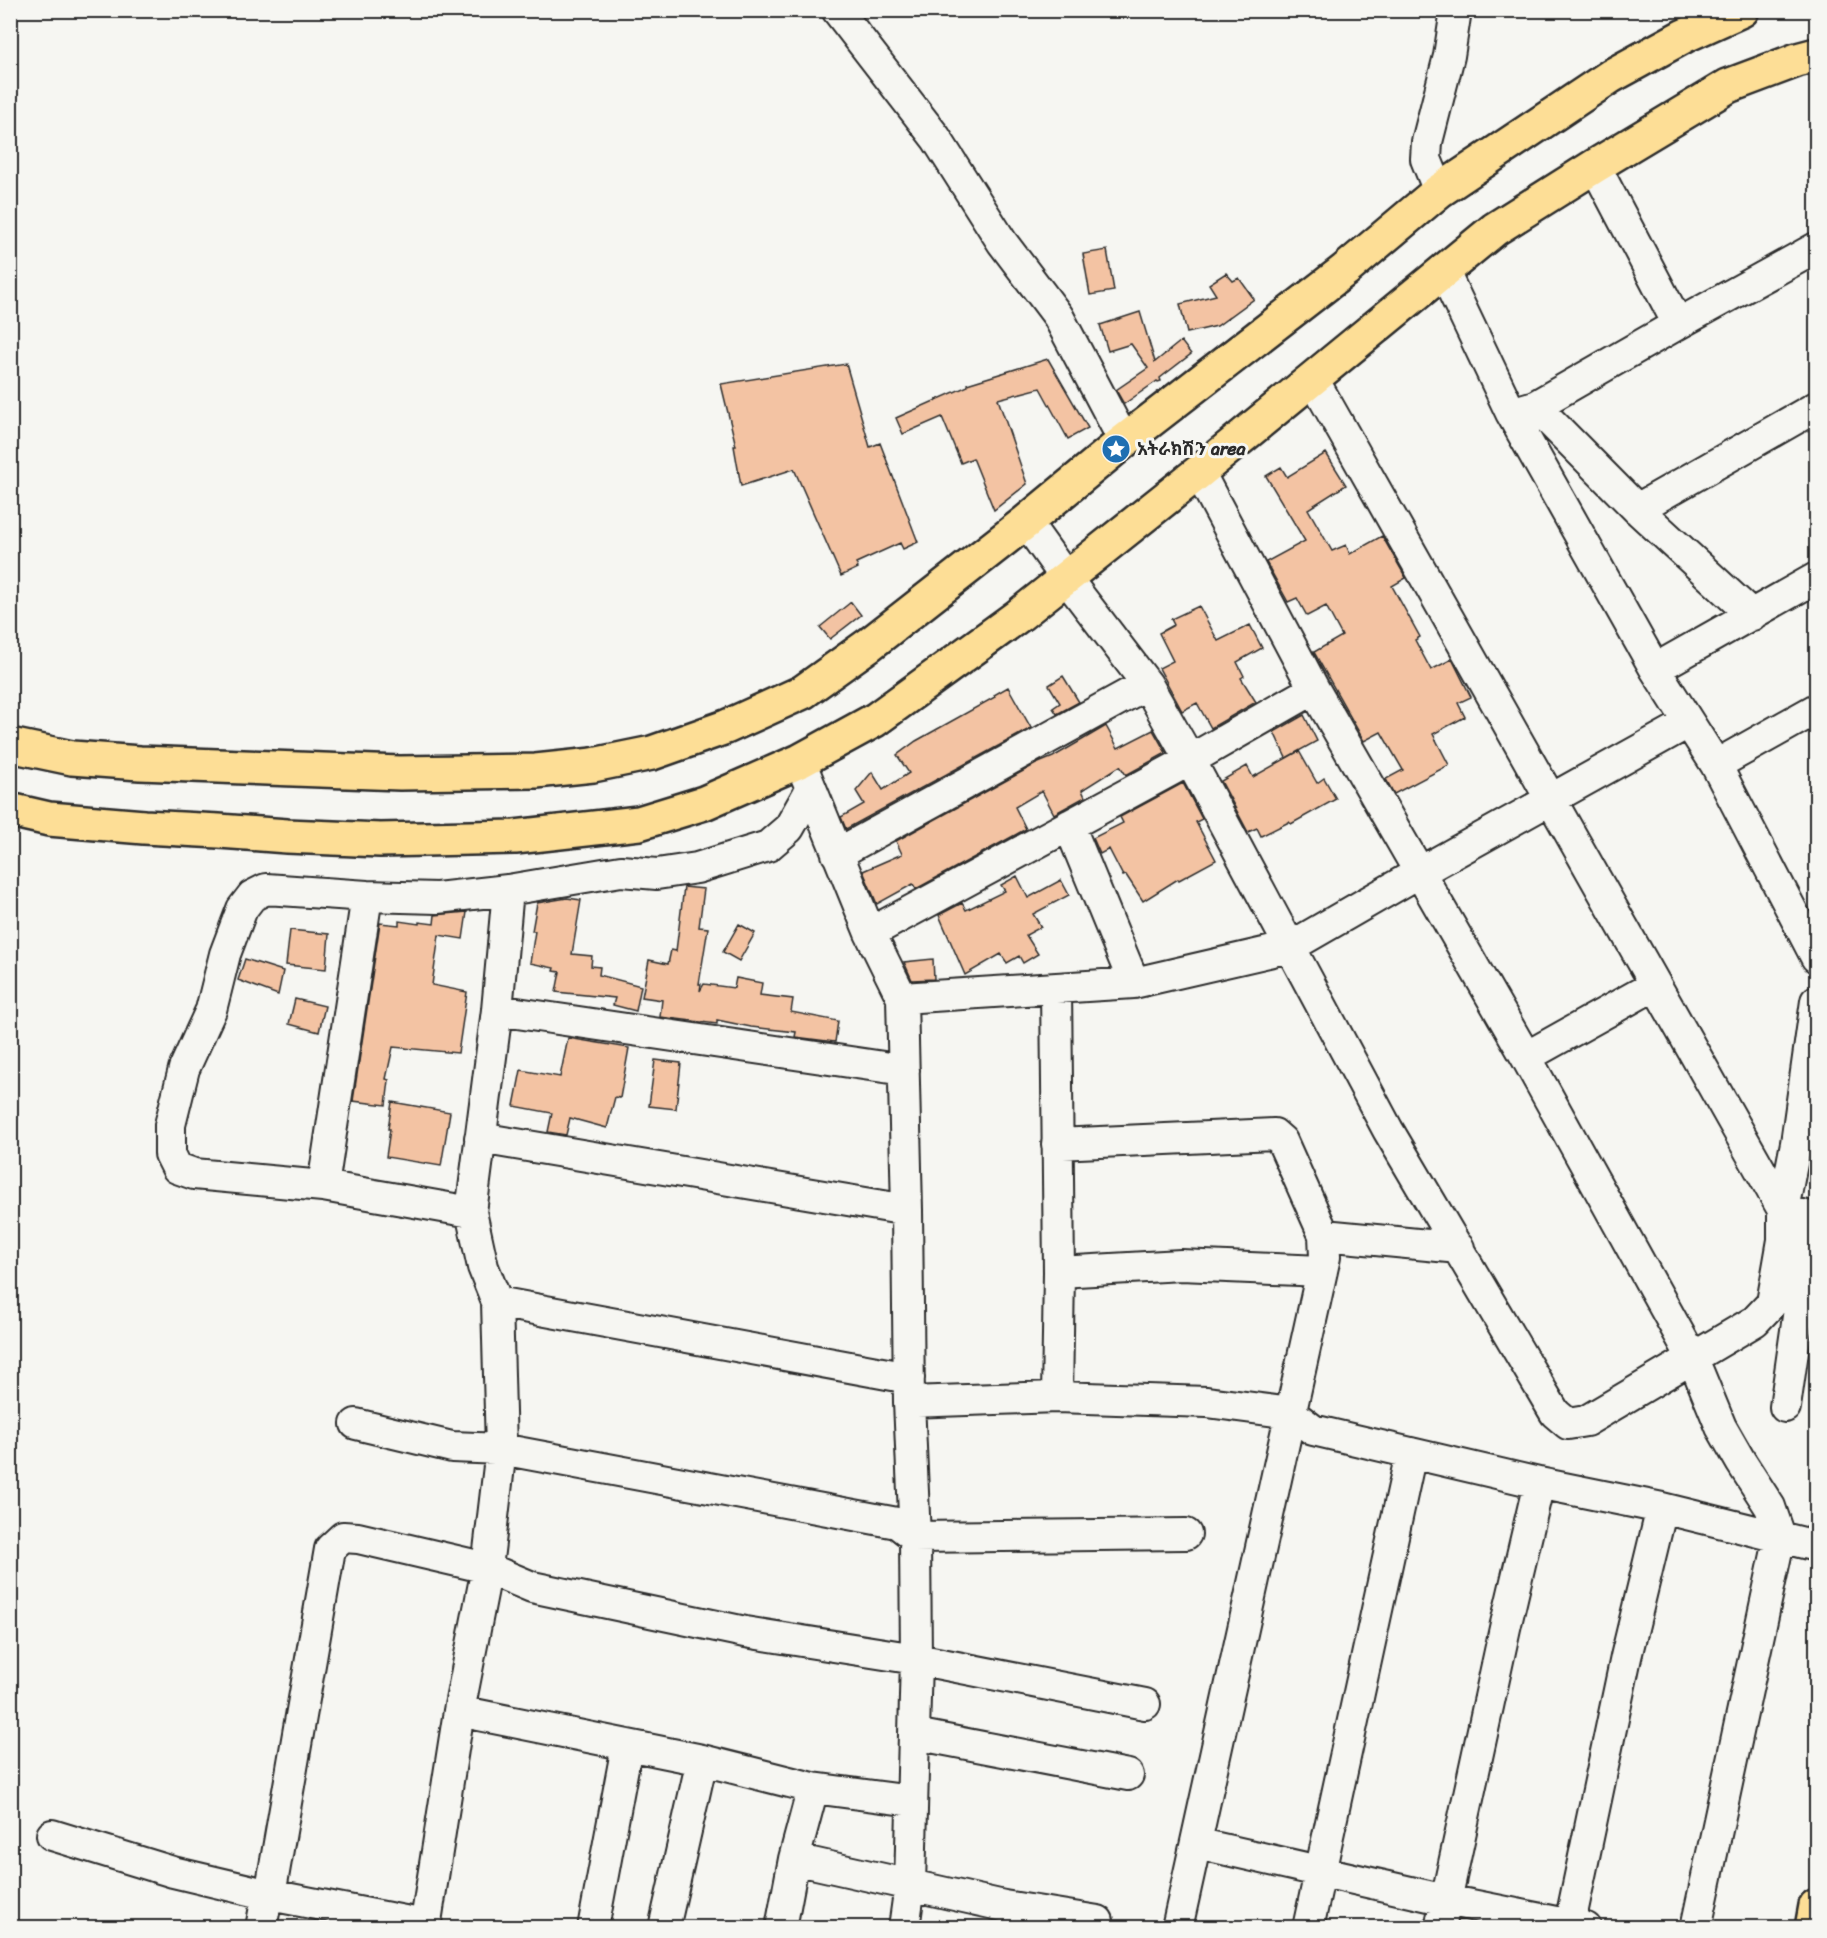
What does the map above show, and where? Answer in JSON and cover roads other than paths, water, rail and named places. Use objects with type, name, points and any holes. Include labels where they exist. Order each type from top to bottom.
[{"type":"main road","points":[[10,745],[72,758],[140,763],[400,773],[536,771],[593,765],[652,753],[726,727],[802,692],[896,625],[1124,441],[1345,270],[1439,191],[1611,76],[1684,36],[1742,10]]},
{"type":"main road","points":[[10,810],[49,819],[287,837],[380,840],[515,837],[639,823],[805,775],[875,720],[1018,616],[1199,472],[1495,229],[1728,86],[1816,55]]},
{"type":"main road","points":[[1812,1928],[1816,1906]]},
{"type":"street","points":[[837,10],[936,138],[1002,242],[1058,316],[1124,441]]},
{"type":"street","points":[[1439,191],[1426,159],[1426,142],[1449,56],[1456,10]]},
{"type":"street","points":[[1595,166],[1678,324]]},
{"type":"street","points":[[1523,409],[1816,248]]},
{"type":"street","points":[[1443,270],[1523,409],[1655,669],[1716,765],[1816,957]]},
{"type":"street","points":[[1313,379],[1783,1210],[1806,1216],[1810,1226],[1785,1407]]},
{"type":"street","points":[[1637,509],[1816,407]]},
{"type":"street","points":[[1523,409],[1637,509],[1752,615]]},
{"type":"street","points":[[1199,472],[1314,689],[1526,1057],[1693,1359],[1721,1426],[1770,1507],[1780,1536],[1696,1928]]},
{"type":"street","points":[[1026,522],[1147,684],[1388,1130],[1555,1413],[1568,1424],[1586,1421],[1693,1359],[1755,1321],[1772,1303],[1783,1240],[1783,1210],[1806,1145],[1816,1007]]},
{"type":"street","points":[[1655,669],[1816,578]]},
{"type":"street","points":[[837,854],[1147,684]]},
{"type":"street","points":[[870,933],[1190,760],[1314,689]]},
{"type":"street","points":[[1716,765],[1816,709]]},
{"type":"street","points":[[902,998],[1134,983],[1290,947],[1688,723]]},
{"type":"street","points":[[805,775],[870,933],[902,998],[909,1390],[915,1537],[915,1734],[910,1885],[904,1928]]},
{"type":"street","points":[[471,1212],[323,1186],[194,1174],[177,1168],[170,1154],[170,1125],[184,1069],[211,1010],[225,954],[242,909],[252,896],[266,889],[438,898],[508,890],[621,872],[657,874],[697,868],[768,846],[789,828],[805,775]]},
{"type":"street","points":[[1069,825],[1134,983]]},
{"type":"street","points":[[52,1835],[173,1872],[270,1895],[425,1926],[459,1712],[487,1568],[501,1449],[497,1302],[483,1267],[471,1212],[508,890]]},
{"type":"street","points":[[323,1186],[367,896]]},
{"type":"street","points":[[1526,1057],[1655,985]]},
{"type":"street","points":[[1056,988],[1059,1272],[1057,1397]]},
{"type":"street","points":[[496,1010],[904,1070]]},
{"type":"street","points":[[1057,1144],[1274,1134],[1282,1141],[1324,1235],[1325,1257],[1177,1928]]},
{"type":"street","points":[[480,1138],[907,1210]]},
{"type":"street","points":[[1324,1235],[1459,1248]]},
{"type":"street","points":[[1059,1272],[1181,1265],[1322,1271]]},
{"type":"street","points":[[497,1302],[909,1390],[1207,1402],[1291,1413],[1313,1430],[1539,1483],[1662,1508],[1816,1546]]},
{"type":"street","points":[[356,1424],[452,1447],[501,1449],[897,1523],[915,1537],[1185,1534]]},
{"type":"street","points":[[1308,1928],[1412,1453]]},
{"type":"street","points":[[1443,1914],[1539,1483]]},
{"type":"street","points":[[1196,1843],[1320,1872],[1443,1914],[1575,1926],[1626,1657],[1662,1508]]},
{"type":"street","points":[[261,1928],[270,1895],[330,1549],[343,1537],[358,1538],[487,1568],[532,1587],[745,1632],[915,1659],[1145,1704]]},
{"type":"street","points":[[459,1712],[702,1760],[813,1788],[912,1801]]},
{"type":"street","points":[[915,1734],[1128,1775]]},
{"type":"street","points":[[593,1928],[627,1746]]},
{"type":"street","points":[[664,1928],[702,1760]]},
{"type":"street","points":[[781,1928],[794,1859],[813,1788]]},
{"type":"street","points":[[794,1859],[910,1885],[1002,1917],[1098,1921]]},
{"type":"place","name":"አትራክሽን area","points":[[1116,449]]}]
